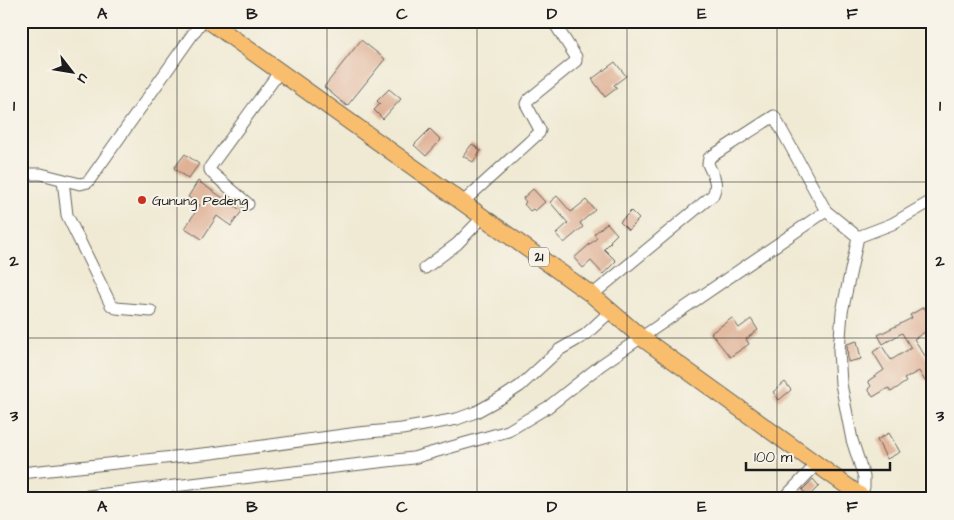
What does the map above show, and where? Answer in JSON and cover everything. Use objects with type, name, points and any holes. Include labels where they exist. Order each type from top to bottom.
[{"type":"highway","name":"21","points":[[209,21],[592,295],[642,338],[863,497]]},
{"type":"street","points":[[21,174],[41,174],[80,184],[88,182],[202,21]]},
{"type":"street","points":[[463,202],[539,133],[540,130],[526,104],[528,100],[576,61],[576,57],[553,21]]},
{"type":"street","points":[[248,204],[212,173],[210,166],[280,71]]},
{"type":"street","points":[[592,295],[713,195],[716,182],[708,164],[709,158],[774,116],[826,211],[858,238]]},
{"type":"street","points":[[63,180],[68,214],[111,305],[116,308],[151,311]]},
{"type":"street","points":[[858,238],[892,224],[933,200]]},
{"type":"street","points":[[63,499],[88,498],[413,458],[508,431],[548,407],[601,364],[642,338],[826,211]]},
{"type":"street","points":[[425,268],[462,239],[483,217]]},
{"type":"street","points":[[858,238],[842,312],[839,350],[841,384],[852,440],[864,477],[863,497]]},
{"type":"street","points":[[21,473],[212,453],[339,435],[402,429],[457,419],[476,412],[503,398],[520,386],[559,350],[584,335],[611,311]]},
{"type":"street","points":[[785,499],[788,493],[816,465]]},
{"type":"building","points":[[361,40],[385,59],[347,106],[324,87]]},
{"type":"building","points":[[615,62],[626,76],[614,85],[617,88],[605,97],[592,79]]},
{"type":"building","points":[[389,89],[401,99],[383,119],[374,110],[380,104],[377,101]]},
{"type":"building","points":[[430,129],[441,140],[426,156],[414,145]]},
{"type":"building","points":[[472,144],[481,151],[473,162],[463,156]]},
{"type":"building","points":[[185,154],[199,164],[188,179],[174,168]]},
{"type":"building","points":[[198,181],[242,211],[231,226],[217,216],[202,239],[185,228],[200,205],[188,197]]},
{"type":"building","points":[[533,189],[545,202],[535,211],[533,209],[530,211],[524,204],[526,202],[523,198]]},
{"type":"building","points":[[557,196],[571,212],[586,200],[595,210],[580,223],[583,227],[564,243],[556,234],[568,223],[550,202]]},
{"type":"building","points":[[631,211],[639,219],[628,230],[620,222]]},
{"type":"building","points":[[607,223],[617,234],[604,249],[616,261],[603,274],[591,261],[583,268],[574,258],[597,238],[594,234]]},
{"type":"building","points":[[924,307],[933,323],[933,327],[914,339],[933,368],[933,376],[925,381],[919,371],[904,379],[906,382],[891,392],[888,388],[873,397],[868,389],[871,386],[868,381],[884,370],[873,352],[882,346],[891,360],[911,348],[902,333],[883,344],[878,335],[912,318],[910,315]]},
{"type":"building","points":[[732,318],[739,328],[751,319],[758,330],[746,339],[749,344],[730,357],[711,333]]},
{"type":"building","points":[[857,341],[861,359],[848,362],[847,344]]},
{"type":"building","points":[[785,382],[791,390],[779,400],[773,392]]},
{"type":"building","points":[[889,433],[900,452],[887,459],[877,440]]},
{"type":"building","points":[[813,479],[819,486],[809,496],[802,490]]},
{"type":"place","name":"Gunung Pedeng","points":[[142,200]]}]
